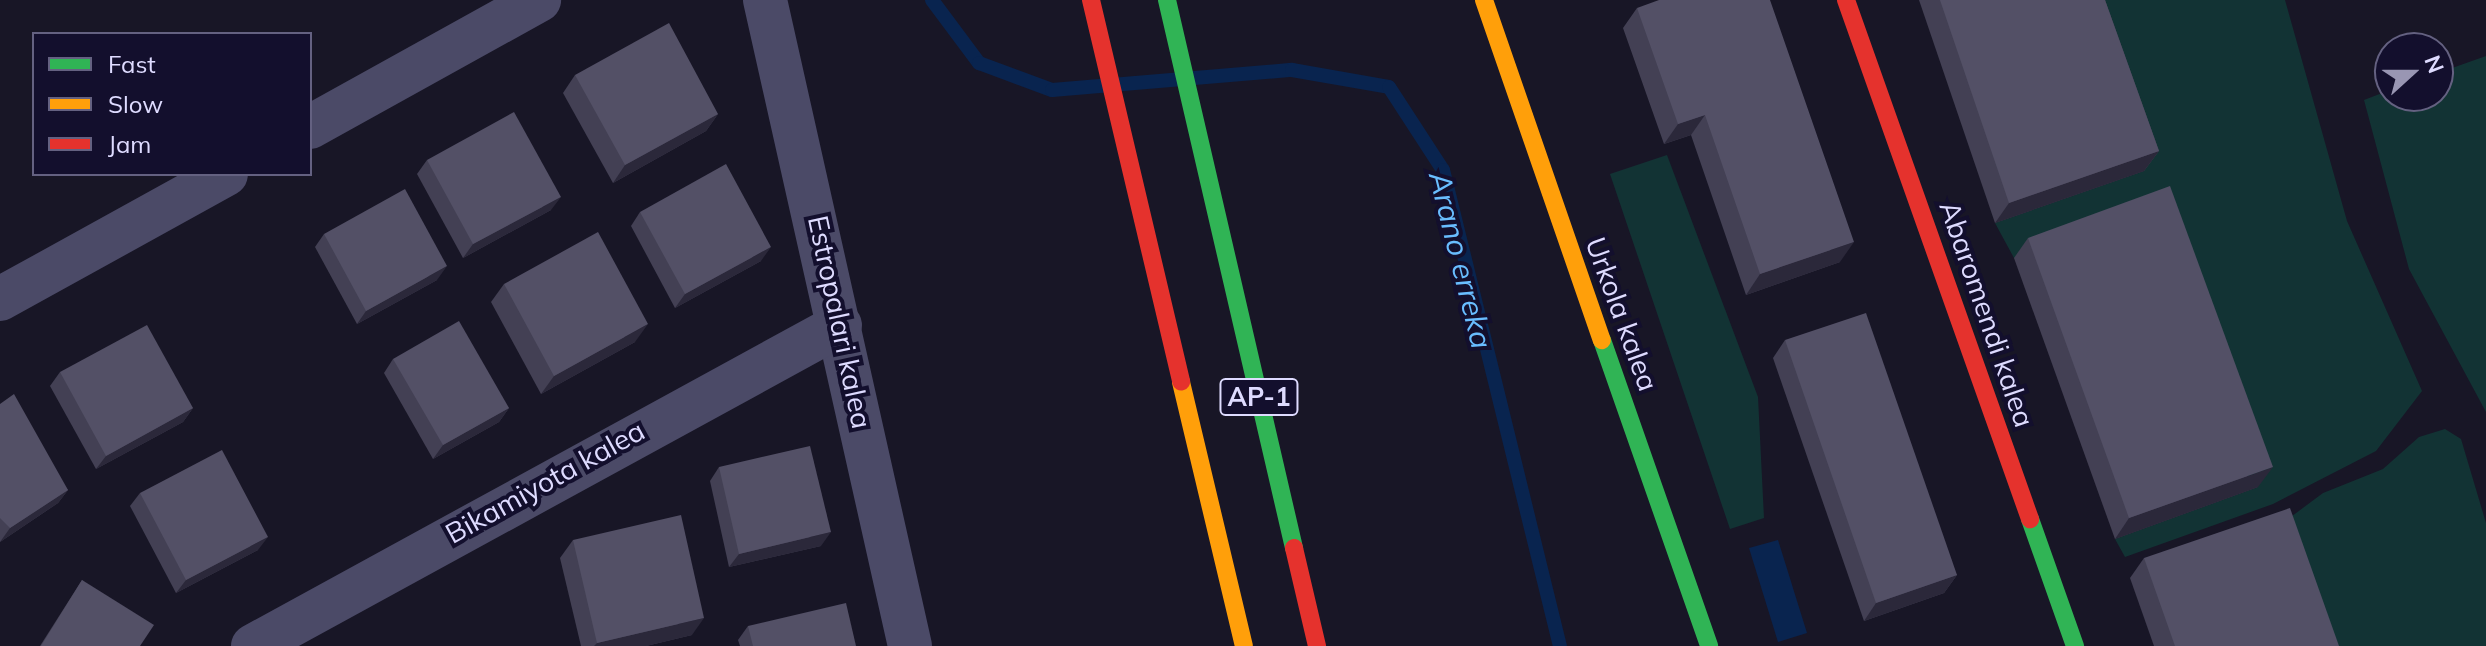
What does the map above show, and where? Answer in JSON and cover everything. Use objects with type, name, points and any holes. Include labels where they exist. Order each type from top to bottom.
[{"type":"main road","name":"AP-1","points":[[1091,0],[1244,646]]},
{"type":"main road","name":"AP-1","points":[[1167,0],[1317,646]]},
{"type":"main road","name":"Urkola kalea","points":[[1484,0],[1709,646]]},
{"type":"main road","name":"Abaromendi kalea","points":[[1846,0],[2075,646]]},
{"type":"street","points":[[312,126],[539,0]]},
{"type":"street","name":"Estropalari kalea","points":[[765,0],[910,646]]},
{"type":"street","points":[[0,299],[222,176]]},
{"type":"street","name":"Bikamiyota kalea","points":[[253,646],[840,325]]},
{"type":"green space","points":[[2084,0],[2285,0],[2347,221],[2422,391],[2376,451],[2273,504],[2125,557],[2115,539],[2258,487],[2014,258],[1995,223],[2144,171]]},
{"type":"green space","points":[[2486,56],[2486,412],[2409,269],[2364,100],[2374,96],[2374,112],[2454,112],[2454,67]]},
{"type":"green space","points":[[1667,155],[1758,397],[1764,518],[1730,529],[1610,174]]},
{"type":"green space","points":[[2445,429],[2461,439],[2486,523],[2486,646],[2317,646],[2276,528],[2323,493],[2383,469],[2419,437]]},
{"type":"water","points":[[1778,540],[1807,633],[1778,642],[1749,548]]},
{"type":"building","points":[[1659,0],[1770,0],[1854,242],[1760,274],[1705,115],[1678,124],[1637,8]]},
{"type":"building","points":[[1940,0],[2105,0],[2159,151],[2009,203]]},
{"type":"building","points":[[669,23],[718,114],[625,165],[575,75]]},
{"type":"building","points":[[514,112],[561,197],[473,244],[427,160]]},
{"type":"building","points":[[726,164],[771,247],[685,294],[640,212]]},
{"type":"building","points":[[2170,186],[2273,467],[2129,518],[2028,238]]},
{"type":"building","points":[[405,189],[447,266],[366,311],[324,234]]},
{"type":"building","points":[[598,232],[648,324],[554,376],[504,284]]},
{"type":"building","points":[[1866,313],[1957,575],[1876,603],[1785,340]]},
{"type":"building","points":[[459,321],[509,408],[443,445],[393,359]]},
{"type":"building","points":[[147,325],[193,408],[106,456],[60,372]]},
{"type":"building","points":[[14,394],[68,490],[10,528],[0,518],[0,404]]},
{"type":"building","points":[[810,446],[831,532],[739,554],[719,467]]},
{"type":"building","points":[[222,450],[268,537],[186,580],[140,493]]},
{"type":"building","points":[[2290,508],[2339,646],[2175,646],[2144,558]]},
{"type":"building","points":[[681,515],[704,618],[597,643],[573,540]]},
{"type":"building","points":[[82,580],[154,625],[140,646],[41,646]]},
{"type":"building","points":[[846,603],[856,646],[753,646],[748,626]]},
{"type":"waterway","name":"Arano erreka","points":[[932,0],[979,63],[1052,90],[1292,70],[1389,87],[1443,170],[1560,646]]},
{"type":"traffic: fast","points":[[1167,0],[1294,548]]},
{"type":"traffic: fast","points":[[1602,340],[1709,646]]},
{"type":"traffic: fast","points":[[2030,519],[2075,646]]},
{"type":"traffic: slow","points":[[1484,0],[1602,340]]},
{"type":"traffic: slow","points":[[1181,382],[1244,646]]},
{"type":"traffic: jam","points":[[1091,0],[1181,382]]},
{"type":"traffic: jam","points":[[1846,0],[2030,519]]},
{"type":"traffic: jam","points":[[1294,548],[1317,646]]}]
